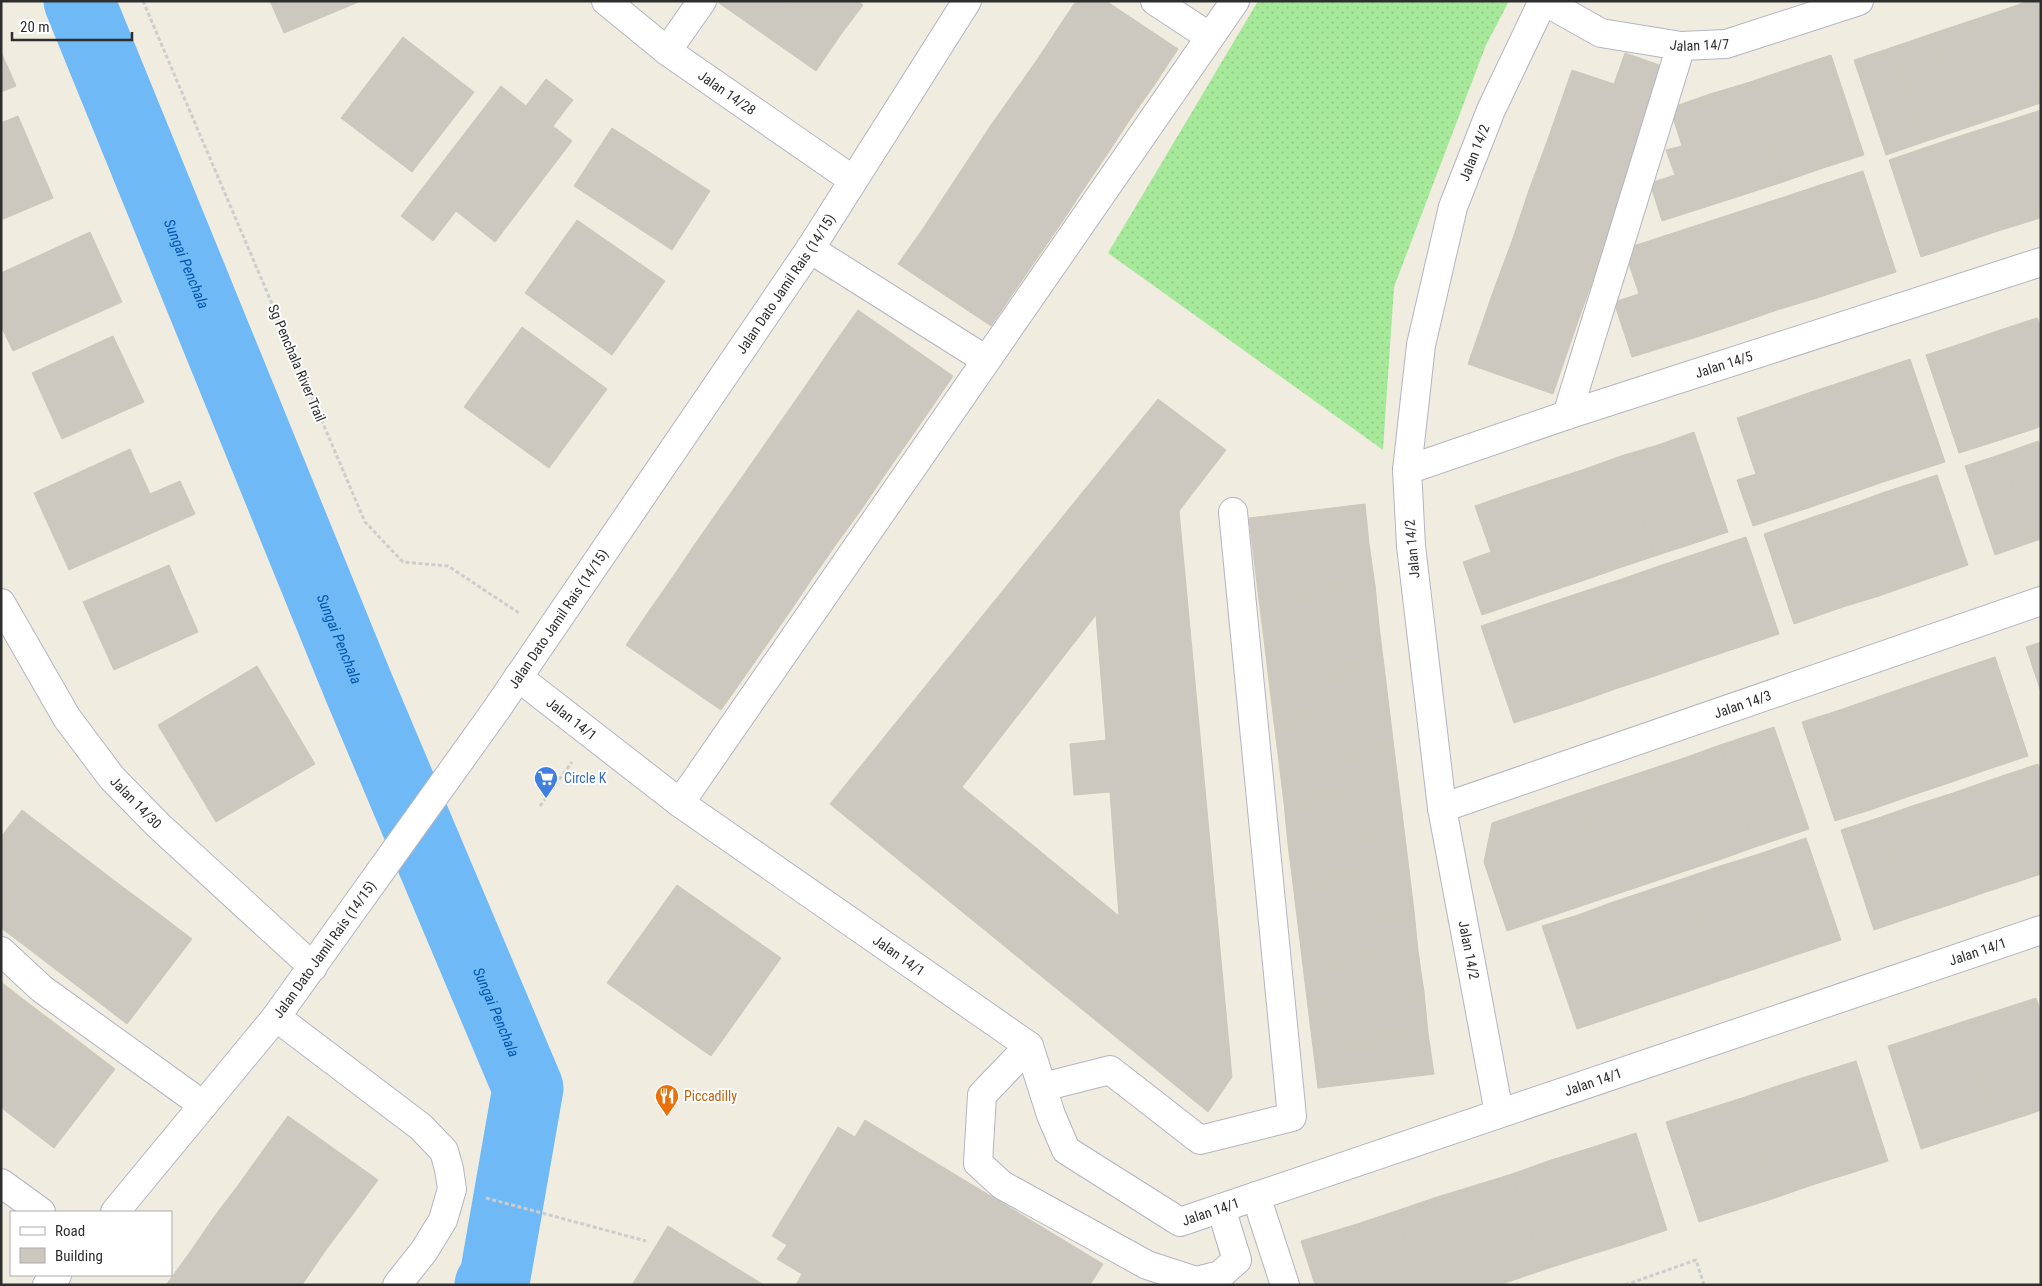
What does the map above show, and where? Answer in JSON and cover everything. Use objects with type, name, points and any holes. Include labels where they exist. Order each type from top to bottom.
[{"type":"street","name":"Jalan 14/28","points":[[606,1],[667,51],[853,180]]},
{"type":"street","points":[[667,51],[702,1]]},
{"type":"street","name":"Jalan Dato Jamil Rais (14/15)","points":[[116,1211],[276,1017],[496,710],[810,248],[968,1]]},
{"type":"street","points":[[1155,1],[1210,37]]},
{"type":"street","points":[[680,802],[1235,1]]},
{"type":"street","name":"Jalan 14/7","points":[[1543,1],[1601,33],[1681,46],[1726,44],[1859,1]]},
{"type":"street","name":"Jalan 14/2","points":[[1499,1113],[1442,808],[1411,546],[1407,470],[1421,345],[1453,207],[1491,110],[1543,1]]},
{"type":"street","points":[[1567,415],[1681,46]]},
{"type":"street","points":[[810,248],[986,360]]},
{"type":"street","name":"Jalan 14/5","points":[[1407,470],[1567,415],[2041,262]]},
{"type":"street","points":[[1043,1087],[1110,1070],[1200,1140],[1292,1117],[1233,512]]},
{"type":"street","name":"Jalan 14/3","points":[[1442,808],[2041,601]]},
{"type":"street","name":"Jalan 14/30","points":[[1,604],[67,718],[112,778],[159,826],[313,967]]},
{"type":"street","name":"Jalan 14/1","points":[[518,677],[592,736],[680,802],[1029,1046],[1051,1114],[1066,1150],[1180,1222],[2041,930]]},
{"type":"street","points":[[1,951],[42,989],[203,1105]]},
{"type":"street","points":[[276,1017],[421,1128],[444,1151],[452,1189],[442,1220],[424,1251],[397,1285]]},
{"type":"street","points":[[1029,1046],[982,1095],[978,1163],[1002,1184],[1147,1265],[1196,1281],[1220,1275],[1236,1260],[1221,1208]]},
{"type":"street","points":[[1,1183],[40,1211]]},
{"type":"street","points":[[1256,1196],[1286,1285]]},
{"type":"street","points":[[47,1285],[56,1276]]},
{"type":"path","name":"Sg Penchala River Trail","points":[[143,1],[365,522],[404,562],[448,566],[497,597],[548,634]]},
{"type":"path","points":[[540,806],[592,736]]},
{"type":"path","points":[[452,1189],[646,1241]]},
{"type":"path","points":[[1625,1285],[1696,1260],[1704,1285]]},
{"type":"green space","points":[[1258,1],[1509,1],[1486,45],[1394,287],[1383,450],[1108,253]]},
{"type":"building","points":[[270,1],[361,1],[284,33]]},
{"type":"building","points":[[720,1],[788,1],[839,37],[816,71],[719,3]]},
{"type":"building","points":[[788,1],[858,1],[863,5],[839,37]]},
{"type":"building","points":[[1076,1],[1106,1],[1178,49],[1155,84],[1062,22]]},
{"type":"building","points":[[2029,1],[2041,1],[2041,103],[2009,8]]},
{"type":"building","points":[[2009,8],[2041,103],[2002,116],[1970,21]]},
{"type":"building","points":[[1970,21],[2002,116],[1963,129],[1931,34]]},
{"type":"building","points":[[1062,22],[1155,84],[1131,118],[1039,57]]},
{"type":"building","points":[[1931,34],[1963,129],[1924,142],[1893,47]]},
{"type":"building","points":[[403,37],[474,92],[412,172],[341,118]]},
{"type":"building","points":[[1893,47],[1924,142],[1886,155],[1854,60]]},
{"type":"building","points":[[1,52],[16,86],[1,92]]},
{"type":"building","points":[[1625,53],[1668,68],[1632,168],[1548,139],[1572,70],[1614,84]]},
{"type":"building","points":[[1831,55],[1864,155],[1823,168],[1791,68]]},
{"type":"building","points":[[1039,57],[1131,118],[1108,153],[1015,91]]},
{"type":"building","points":[[1791,68],[1823,168],[1783,182],[1750,82]]},
{"type":"building","points":[[546,79],[573,100],[553,126],[572,141],[495,242],[456,211],[433,241],[401,216],[501,86],[526,106]]},
{"type":"building","points":[[1750,82],[1783,182],[1743,195],[1710,94]]},
{"type":"building","points":[[1015,91],[1108,153],[1085,187],[991,125]]},
{"type":"building","points":[[1710,94],[1743,195],[1662,221],[1650,183],[1675,175],[1666,150],[1682,146],[1670,108]]},
{"type":"building","points":[[2041,110],[2041,217],[2037,219],[2004,122]]},
{"type":"building","points":[[18,116],[53,198],[1,220],[1,123]]},
{"type":"building","points":[[2004,122],[2037,219],[1998,231],[1966,134]]},
{"type":"building","points":[[991,125],[1085,187],[1062,222],[968,160]]},
{"type":"building","points":[[612,128],[710,191],[672,250],[574,186]]},
{"type":"building","points":[[1966,134],[1998,231],[1960,244],[1927,147]]},
{"type":"building","points":[[1548,139],[1632,168],[1615,220],[1529,190]]},
{"type":"building","points":[[1927,147],[1960,244],[1921,257],[1889,160]]},
{"type":"building","points":[[968,160],[1062,222],[1038,257],[945,195]]},
{"type":"building","points":[[1863,171],[1896,272],[1856,285],[1823,184]]},
{"type":"building","points":[[1823,184],[1856,285],[1817,298],[1784,197]]},
{"type":"building","points":[[1529,190],[1615,220],[1596,271],[1512,241]]},
{"type":"building","points":[[945,195],[1038,257],[1014,292],[922,230]]},
{"type":"building","points":[[1784,197],[1817,298],[1777,310],[1744,210]]},
{"type":"building","points":[[1744,210],[1777,310],[1737,324],[1704,223]]},
{"type":"building","points":[[577,220],[665,281],[612,355],[525,293]]},
{"type":"building","points":[[1704,223],[1737,324],[1697,337],[1664,236]]},
{"type":"building","points":[[922,230],[1014,292],[991,326],[898,264]]},
{"type":"building","points":[[90,232],[122,302],[13,351],[1,326],[1,273]]},
{"type":"building","points":[[1664,236],[1697,337],[1632,357],[1614,302],[1639,294],[1624,249]]},
{"type":"building","points":[[1512,241],[1596,271],[1578,321],[1493,292]]},
{"type":"building","points":[[1493,292],[1578,321],[1553,394],[1468,364]]},
{"type":"building","points":[[858,310],[953,376],[930,410],[834,344]]},
{"type":"building","points":[[2037,318],[2041,328],[2041,426],[2034,429],[2000,330]]},
{"type":"building","points":[[522,327],[607,389],[549,468],[464,407]]},
{"type":"building","points":[[2000,330],[2034,429],[1997,441],[1963,343]]},
{"type":"building","points":[[113,336],[144,402],[62,439],[32,373]]},
{"type":"building","points":[[1963,343],[1997,441],[1959,453],[1926,355]]},
{"type":"building","points":[[834,344],[930,410],[907,443],[811,378]]},
{"type":"building","points":[[1910,359],[1945,462],[1883,482],[1848,380]]},
{"type":"building","points":[[811,378],[907,443],[884,476],[788,411]]},
{"type":"building","points":[[1848,380],[1883,482],[1846,495],[1811,392]]},
{"type":"building","points":[[1811,392],[1846,495],[1808,508],[1774,405]]},
{"type":"building","points":[[1158,399],[1226,450],[1179,511],[1232,1077],[1208,1112],[830,804]],"holes":[[[1096,615],[1106,740],[1070,744],[1074,795],[1110,792],[1119,916],[962,787]]]},
{"type":"building","points":[[1774,405],[1808,508],[1753,526],[1737,480],[1756,474],[1737,418]]},
{"type":"building","points":[[788,411],[884,476],[861,510],[765,444]]},
{"type":"building","points":[[1694,432],[1728,532],[1692,544],[1658,445]]},
{"type":"building","points":[[2038,441],[2041,448],[2041,539],[2032,542],[2002,454]]},
{"type":"building","points":[[765,444],[861,510],[837,543],[742,477]]},
{"type":"building","points":[[1658,445],[1692,544],[1655,556],[1621,456]]},
{"type":"building","points":[[130,449],[150,494],[180,481],[195,514],[69,570],[34,493]]},
{"type":"building","points":[[2002,454],[2032,542],[1995,555],[1965,466]]},
{"type":"building","points":[[1621,456],[1655,556],[1619,568],[1585,469]]},
{"type":"building","points":[[1585,469],[1619,568],[1582,581],[1548,481]]},
{"type":"building","points":[[1937,475],[1968,565],[1916,583],[1885,492]]},
{"type":"building","points":[[742,477],[837,543],[814,576],[718,511]]},
{"type":"building","points":[[1548,481],[1582,581],[1546,593],[1512,493]]},
{"type":"building","points":[[1885,492],[1916,583],[1879,596],[1849,505]]},
{"type":"building","points":[[1512,493],[1546,593],[1482,615],[1463,562],[1491,552],[1475,506]]},
{"type":"building","points":[[1365,504],[1369,544],[1254,559],[1249,518]]},
{"type":"building","points":[[1849,505],[1879,596],[1843,607],[1813,517]]},
{"type":"building","points":[[718,511],[814,576],[791,610],[695,544]]},
{"type":"building","points":[[1813,517],[1843,607],[1794,624],[1764,534]]},
{"type":"building","points":[[1746,537],[1779,634],[1728,651],[1695,554]]},
{"type":"building","points":[[695,544],[791,610],[768,643],[672,578]]},
{"type":"building","points":[[1369,544],[1375,585],[1259,600],[1254,559]]},
{"type":"building","points":[[1695,554],[1728,651],[1692,663],[1659,566]]},
{"type":"building","points":[[169,565],[198,632],[114,670],[83,602]]},
{"type":"building","points":[[1659,566],[1692,663],[1655,676],[1622,579]]},
{"type":"building","points":[[672,578],[768,643],[745,676],[649,611]]},
{"type":"building","points":[[1622,579],[1655,676],[1618,688],[1585,591]]},
{"type":"building","points":[[1375,585],[1379,626],[1264,640],[1259,600]]},
{"type":"building","points":[[1585,591],[1618,688],[1582,701],[1549,603]]},
{"type":"building","points":[[1549,603],[1582,701],[1514,723],[1481,626]]},
{"type":"building","points":[[649,611],[745,676],[721,710],[626,645]]},
{"type":"building","points":[[1379,626],[1384,666],[1269,681],[1264,640]]},
{"type":"building","points":[[2041,642],[2041,692],[2026,647]]},
{"type":"building","points":[[1995,657],[2028,756],[1986,770],[1953,671]]},
{"type":"building","points":[[257,666],[315,764],[216,822],[158,725]]},
{"type":"building","points":[[1384,666],[1389,707],[1274,722],[1269,681]]},
{"type":"building","points":[[1953,671],[1986,770],[1949,783],[1915,684]]},
{"type":"building","points":[[1915,684],[1949,783],[1910,796],[1877,697]]},
{"type":"building","points":[[1877,697],[1910,796],[1873,809],[1840,710]]},
{"type":"building","points":[[1389,707],[1394,748],[1279,762],[1274,722]]},
{"type":"building","points":[[1840,710],[1873,809],[1835,821],[1802,722]]},
{"type":"building","points":[[1774,727],[1809,829],[1755,847],[1720,745]]},
{"type":"building","points":[[1720,745],[1755,847],[1719,860],[1684,758]]},
{"type":"building","points":[[1394,748],[1399,789],[1284,803],[1279,762]]},
{"type":"building","points":[[1684,758],[1719,860],[1682,872],[1648,770]]},
{"type":"building","points":[[2038,764],[2041,771],[2041,874],[2023,880],[1990,780]]},
{"type":"building","points":[[1648,770],[1682,872],[1647,884],[1612,782]]},
{"type":"building","points":[[1990,780],[2023,880],[1986,892],[1953,793]]},
{"type":"building","points":[[1612,782],[1647,884],[1611,896],[1576,794]]},
{"type":"building","points":[[1399,789],[1404,829],[1288,844],[1284,803]]},
{"type":"building","points":[[1953,793],[1986,892],[1949,905],[1915,805]]},
{"type":"building","points":[[1576,794],[1611,896],[1507,931],[1484,862],[1492,823]]},
{"type":"building","points":[[1915,805],[1949,905],[1912,917],[1878,818]]},
{"type":"building","points":[[22,810],[56,836],[1,907],[1,837]]},
{"type":"building","points":[[1878,818],[1912,917],[1874,930],[1841,830]]},
{"type":"building","points":[[1404,829],[1409,870],[1293,884],[1288,844]]},
{"type":"building","points":[[56,836],[90,862],[25,946],[1,928],[1,907]]},
{"type":"building","points":[[1806,838],[1841,940],[1790,957],[1756,855]]},
{"type":"building","points":[[1756,855],[1790,957],[1755,969],[1720,866]]},
{"type":"building","points":[[90,862],[124,888],[59,972],[25,946]]},
{"type":"building","points":[[1720,866],[1755,969],[1719,981],[1685,878]]},
{"type":"building","points":[[1409,870],[1414,911],[1298,925],[1293,884]]},
{"type":"building","points":[[1685,878],[1719,981],[1684,993],[1649,890]]},
{"type":"building","points":[[677,885],[781,958],[711,1056],[607,983]]},
{"type":"building","points":[[124,888],[158,913],[93,998],[59,972]]},
{"type":"building","points":[[1649,890],[1684,993],[1648,1005],[1613,902]]},
{"type":"building","points":[[1613,902],[1648,1005],[1613,1017],[1578,915]]},
{"type":"building","points":[[1414,911],[1418,951],[1303,966],[1298,925]]},
{"type":"building","points":[[158,913],[192,939],[127,1024],[93,998]]},
{"type":"building","points":[[1578,915],[1613,1017],[1577,1029],[1542,926]]},
{"type":"building","points":[[1418,951],[1424,992],[1308,1007],[1303,966]]},
{"type":"building","points":[[1,982],[32,1006],[1,1045]]},
{"type":"building","points":[[1424,992],[1428,1033],[1313,1047],[1308,1007]]},
{"type":"building","points":[[2036,998],[2041,1012],[2041,1110],[2033,1113],[1999,1010]]},
{"type":"building","points":[[32,1006],[64,1030],[3,1109],[1,1108],[1,1045]]},
{"type":"building","points":[[1999,1010],[2033,1113],[1996,1125],[1962,1022]]},
{"type":"building","points":[[1962,1022],[1996,1125],[1958,1137],[1925,1034]]},
{"type":"building","points":[[64,1030],[115,1069],[54,1148],[3,1109]]},
{"type":"building","points":[[1428,1033],[1434,1074],[1318,1088],[1313,1047]]},
{"type":"building","points":[[1925,1034],[1958,1137],[1921,1149],[1888,1046]]},
{"type":"building","points":[[1856,1061],[1888,1161],[1851,1173],[1818,1073]]},
{"type":"building","points":[[1818,1073],[1851,1173],[1812,1185],[1780,1085]]},
{"type":"building","points":[[1780,1085],[1812,1185],[1775,1198],[1742,1098]]},
{"type":"building","points":[[1742,1098],[1775,1198],[1737,1210],[1704,1110]]},
{"type":"building","points":[[1704,1110],[1737,1210],[1699,1222],[1666,1122]]},
{"type":"building","points":[[288,1116],[378,1180],[353,1214],[264,1149]]},
{"type":"building","points":[[865,1120],[1103,1264],[1090,1285],[796,1285],[802,1274],[777,1259],[787,1245],[772,1236],[838,1127],[855,1137]]},
{"type":"building","points":[[1636,1133],[1667,1230],[1622,1245],[1590,1148]]},
{"type":"building","points":[[1590,1148],[1622,1245],[1583,1257],[1551,1160]]},
{"type":"building","points":[[264,1149],[353,1214],[328,1247],[239,1184]]},
{"type":"building","points":[[1551,1160],[1583,1257],[1543,1270],[1512,1174]]},
{"type":"building","points":[[1512,1174],[1543,1270],[1505,1283],[1473,1186]]},
{"type":"building","points":[[239,1184],[328,1247],[304,1282],[214,1217]]},
{"type":"building","points":[[1473,1186],[1505,1283],[1498,1285],[1462,1285],[1434,1198]]},
{"type":"building","points":[[1434,1198],[1462,1285],[1419,1285],[1396,1211]]},
{"type":"building","points":[[1396,1211],[1419,1285],[1377,1285],[1357,1224]]},
{"type":"building","points":[[214,1217],[304,1282],[302,1285],[236,1285],[190,1252]]},
{"type":"building","points":[[1357,1224],[1377,1285],[1315,1285],[1301,1241]]},
{"type":"building","points":[[668,1226],[764,1285],[632,1285]]},
{"type":"building","points":[[190,1252],[236,1285],[166,1285]]},
{"type":"waterway","name":"Sungai Penchala","points":[[79,1],[359,688],[528,1088],[495,1277],[490,1285]]},
{"type":"place","name":"Circle K","points":[[546,799]]},
{"type":"place","name":"Piccadilly","points":[[667,1117]]}]
